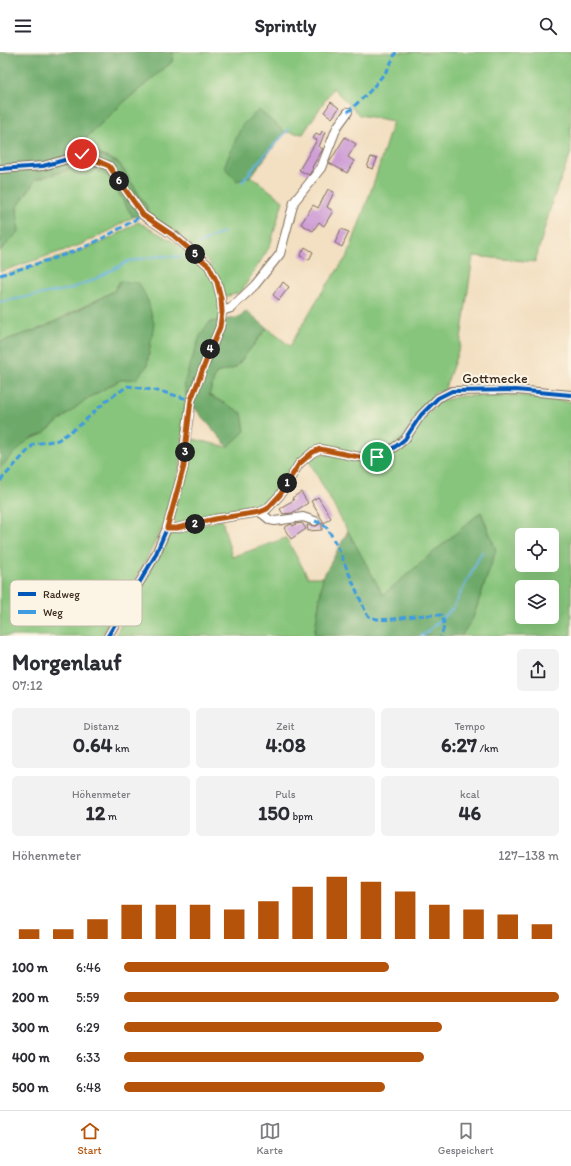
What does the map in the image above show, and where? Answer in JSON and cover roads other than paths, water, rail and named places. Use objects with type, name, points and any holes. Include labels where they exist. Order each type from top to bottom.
[{"type":"street","points":[[222,312],[232,308],[255,285],[280,254],[294,202],[321,168],[337,127],[348,112]]},
{"type":"street","points":[[0,169],[43,166],[82,154],[109,166],[143,215],[174,236],[209,266],[217,282],[221,298],[222,312],[220,327],[191,400],[184,466],[167,528],[155,556],[141,580]]},
{"type":"street","name":"Gottmecke","points":[[167,528],[177,528],[215,519],[260,512],[267,509],[280,495],[299,464],[313,452],[320,449],[359,457],[377,457],[386,453],[404,439],[421,415],[438,398],[452,391],[516,390],[571,395]]},
{"type":"street","points":[[260,512],[270,520],[274,521],[303,517],[315,521]]},
{"type":"street","points":[[108,636],[114,626]]},
{"type":"waterway","points":[[242,182],[289,129]]},
{"type":"waterway","points":[[199,244],[223,232]]},
{"type":"waterway","points":[[0,302],[70,289],[93,280],[129,261],[160,256],[181,257]]},
{"type":"waterway","name":"Gottmecke","points":[[421,636],[453,608],[482,552]]}]
